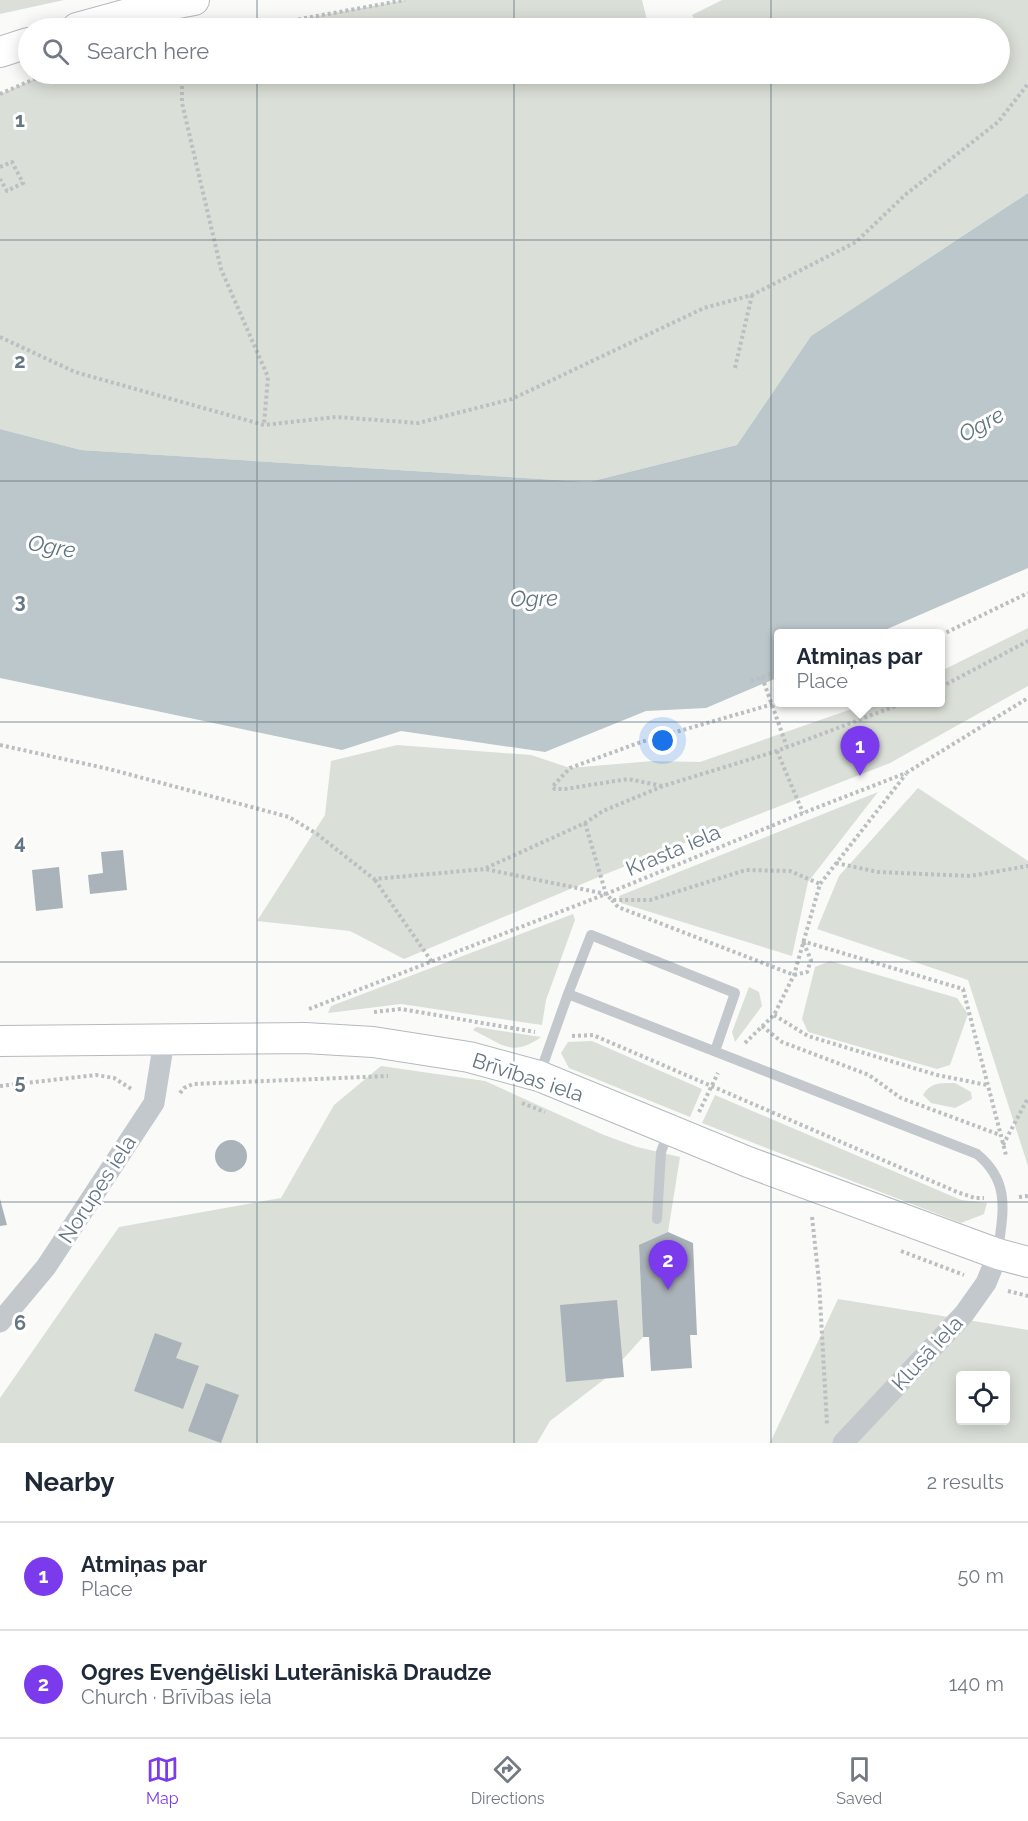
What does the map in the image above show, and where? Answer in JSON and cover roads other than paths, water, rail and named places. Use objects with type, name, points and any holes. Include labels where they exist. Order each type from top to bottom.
[{"type":"main road","points":[[113,18],[194,0]]},
{"type":"main road","points":[[0,52],[18,46]]},
{"type":"main road","name":"Brīvības iela","points":[[0,1041],[305,1038],[373,1042],[469,1057],[539,1076],[679,1134],[998,1254],[1028,1262]]},
{"type":"street","name":"Norupes iela","points":[[0,1322],[46,1267],[154,1103],[164,1041]]},
{"type":"street","name":"Klusā iela","points":[[836,1437],[964,1314],[986,1283],[998,1254]]},
{"type":"lane","points":[[539,1076],[591,935],[735,993],[715,1051]]},
{"type":"lane","points":[[568,994],[977,1154],[991,1165],[1004,1198],[998,1254]]},
{"type":"lane","points":[[657,1219],[661,1152],[679,1134]]},
{"type":"water","name":"Ogre","points":[[1028,193],[1028,568],[887,629],[774,629],[774,679],[706,708],[646,711],[545,752],[401,731],[342,750],[0,678],[0,429],[81,450],[589,482],[737,445],[811,336]]},
{"type":"place","name":"Atmiņas par","points":[[860,776]]},
{"type":"place","name":"Ogres Evenģēliski Luterāniskā Draudze","points":[[668,1290]]}]
